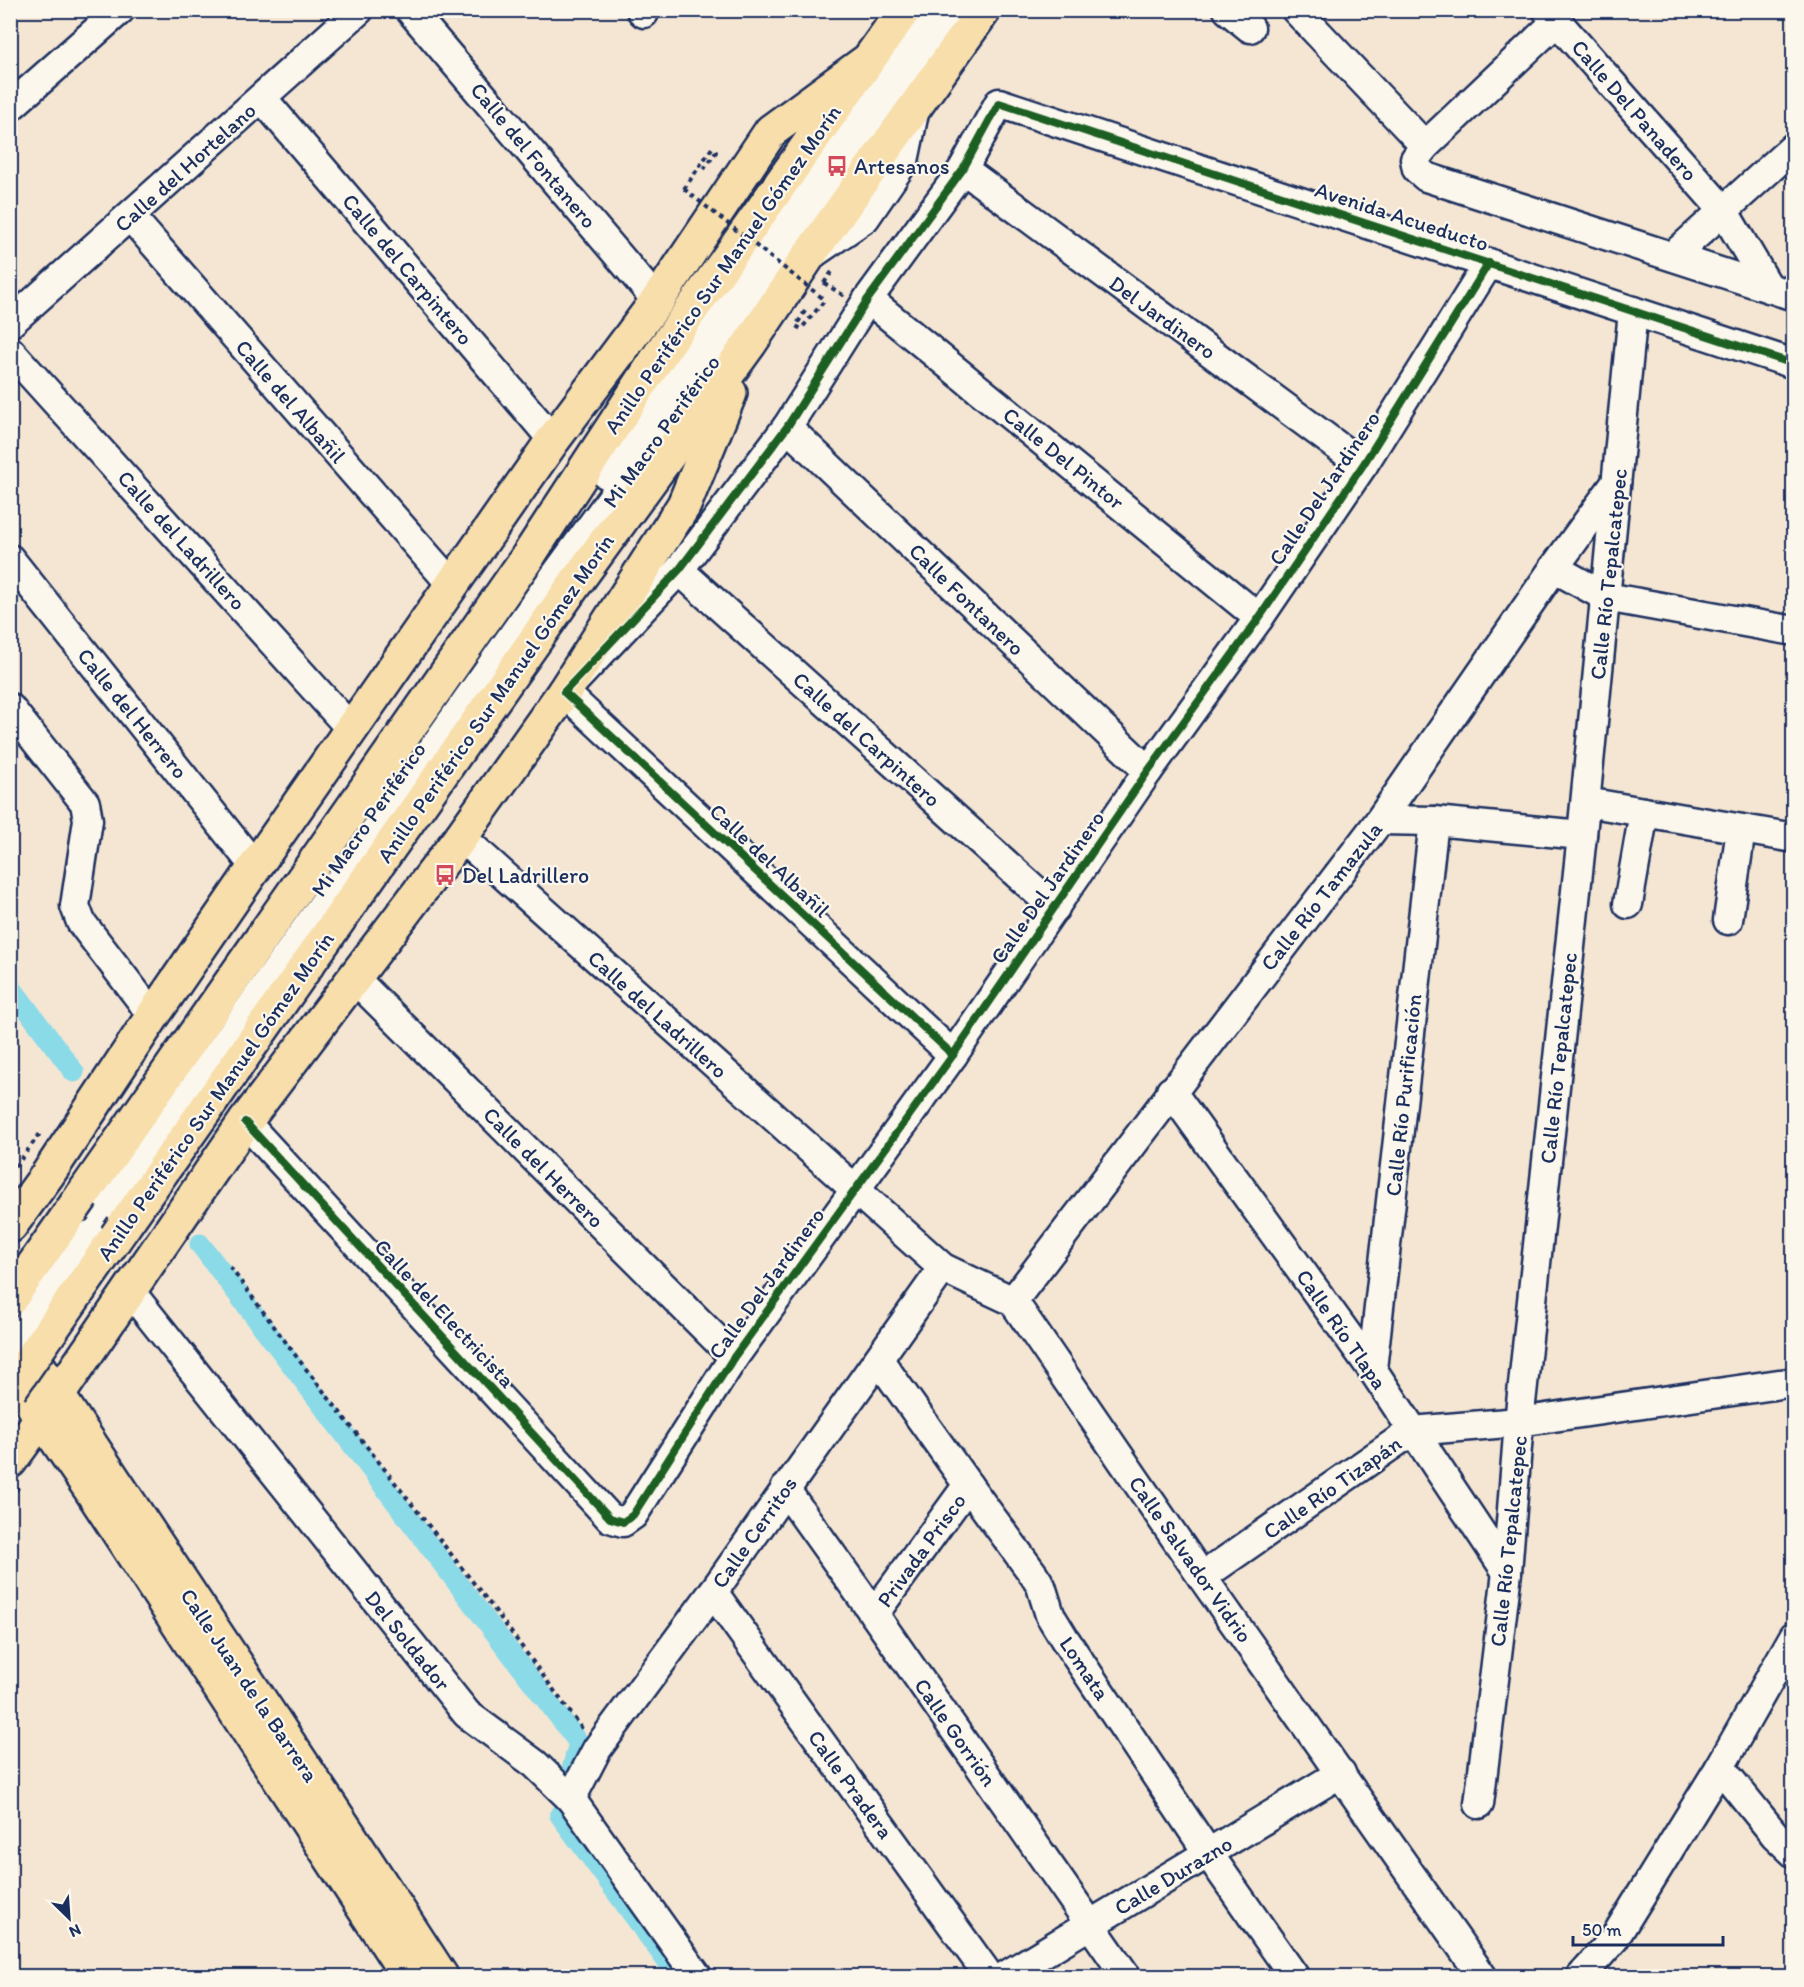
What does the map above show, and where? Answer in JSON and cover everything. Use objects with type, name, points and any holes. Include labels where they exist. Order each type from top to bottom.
[{"type":"main road","name":"Anillo Periférico Sur Manuel Gómez Morín","points":[[10,1389],[571,589],[750,343],[807,258],[901,80],[903,10]]},
{"type":"main road","name":"Anillo Periférico Sur Manuel Gómez Morín","points":[[10,1299],[520,567],[665,347],[901,80],[984,10]]},
{"type":"main road","points":[[10,1226],[48,1174],[255,867],[553,440],[657,301],[771,131],[901,80]]},
{"type":"main road","points":[[10,1461],[245,1122],[461,837],[564,692],[684,505],[750,343]]},
{"type":"main road","points":[[48,1174],[37,1221],[38,1242],[47,1268],[66,1286],[86,1297],[109,1297],[129,1290]]},
{"type":"main road","points":[[10,1323],[50,1406]]},
{"type":"main road","points":[[10,1372],[50,1406]]},
{"type":"main road","name":"Calle Juan de la Barrera","points":[[50,1406],[426,1974]]},
{"type":"street","points":[[10,107],[120,10]]},
{"type":"street","name":"Calle del Hortelano","points":[[10,323],[359,10]]},
{"type":"street","name":"Calle del Fontanero","points":[[411,10],[657,301]]},
{"type":"street","name":"Mi Macro Periférico","points":[[901,80],[929,10]]},
{"type":"street","name":"Mi Macro Periférico","points":[[10,1350],[86,1232],[531,586],[678,366],[957,10]]},
{"type":"street","name":"Avenida Acueducto","points":[[1296,10],[1421,158],[1426,177],[1782,292]]},
{"type":"street","points":[[1421,158],[1552,16]]},
{"type":"street","name":"Calle Del Panadero","points":[[1552,16],[1723,210],[1782,292]]},
{"type":"street","name":"Calle del Carpintero","points":[[262,98],[553,440]]},
{"type":"street","name":"Avenida Acueducto","points":[[963,169],[999,103],[1794,364]]},
{"type":"street","points":[[1673,256],[1794,147]]},
{"type":"street","points":[[564,692],[679,570],[787,427],[868,299],[963,169]]},
{"type":"street","name":"Del Jardinero","points":[[963,169],[1363,465]]},
{"type":"street","name":"Calle del Albañil","points":[[130,216],[453,586]]},
{"type":"street","name":"Calle Del Jardinero","points":[[623,1522],[633,1515],[734,1357],[953,1055],[1148,771],[1259,618],[1363,465],[1489,263]]},
{"type":"street","name":"Calle Del Pintor","points":[[868,299],[1259,618]]},
{"type":"street","name":"Calle Río Tepalcatepec","points":[[1479,1804],[1507,1572],[1519,1422],[1586,802],[1633,310]]},
{"type":"street","name":"Calle del Ladrillero","points":[[10,351],[352,730]]},
{"type":"street","name":"Calle Fontanero","points":[[787,427],[1148,771]]},
{"type":"street","name":"Calle Río Tamazula","points":[[1013,1301],[1380,820],[1554,568],[1618,482]]},
{"type":"street","name":"Calle del Herrero","points":[[10,559],[255,867]]},
{"type":"street","points":[[1554,568],[1606,597],[1794,631]]},
{"type":"street","name":"Calle del Carpintero","points":[[679,570],[1055,908]]},
{"type":"street","name":"Calle del Albañil","points":[[564,692],[953,1055]]},
{"type":"street","points":[[10,708],[85,803],[88,820],[75,906],[81,922],[152,1017]]},
{"type":"street","points":[[1586,802],[1794,837]]},
{"type":"street","points":[[1628,904],[1644,812]]},
{"type":"street","points":[[1380,820],[1434,821],[1582,835]]},
{"type":"street","name":"Calle Río Purificación","points":[[1371,1369],[1434,821]]},
{"type":"street","points":[[1728,920],[1741,828]]},
{"type":"street","name":"Calle del Ladrillero","points":[[461,837],[855,1190]]},
{"type":"street","name":"Calle del Herrero","points":[[353,977],[734,1357]]},
{"type":"street","name":"Calle Río Tlapa","points":[[1171,1091],[1371,1369],[1507,1572]]},
{"type":"street","name":"Calle del Electricista","points":[[245,1122],[610,1518],[623,1522]]},
{"type":"street","points":[[855,1190],[943,1268],[1013,1301]]},
{"type":"street","name":"Mi Macro Periférico","points":[[10,1330],[86,1232]]},
{"type":"street","name":"Calle Cerritos","points":[[571,1799],[597,1749],[713,1592],[943,1268]]},
{"type":"street","name":"Del Soldador","points":[[129,1290],[467,1714],[535,1764],[571,1799],[697,1977]]},
{"type":"street","name":"Calle Salvador Vidrio","points":[[1013,1301],[1202,1577],[1482,1977]]},
{"type":"street","name":"Lomata","points":[[879,1360],[1034,1575],[1041,1586],[1050,1616],[1059,1630],[1294,1977]]},
{"type":"street","name":"Calle Río Tizapán","points":[[1202,1577],[1412,1431],[1519,1422],[1794,1382]]},
{"type":"street","name":"Privada Prisco","points":[[874,1614],[968,1485]]},
{"type":"street","name":"Calle Gorrión","points":[[785,1488],[1126,1977]]},
{"type":"street","name":"Calle Pradera","points":[[713,1592],[989,1977]]},
{"type":"street","points":[[1581,1977],[1614,1939],[1720,1767],[1794,1636]]},
{"type":"street","points":[[1720,1767],[1775,1835],[1794,1852]]},
{"type":"street","name":"Calle Durazno","points":[[1005,1977],[1341,1773]]},
{"type":"path","points":[[714,165],[704,169],[716,152],[712,148],[684,189],[825,300],[801,329],[796,326],[808,307]]},
{"type":"path","points":[[230,1267],[299,1360],[494,1609],[597,1749]]},
{"type":"waterway","points":[[10,986],[74,1072]]},
{"type":"waterway","points":[[200,1244],[579,1743],[570,1777]]},
{"type":"waterway","points":[[560,1815],[678,1976]]},
{"type":"cycle path","points":[[953,1055],[564,692],[679,570],[787,427],[868,299],[963,169],[999,103],[1794,364]]},
{"type":"cycle path","points":[[245,1122],[610,1518],[623,1522],[633,1515],[734,1357],[953,1055],[1148,771],[1259,618],[1363,465],[1489,263]]},
{"type":"place","name":"Artesanos","points":[[837,166]]},
{"type":"place","name":"Del Ladrillero","points":[[445,875]]}]
